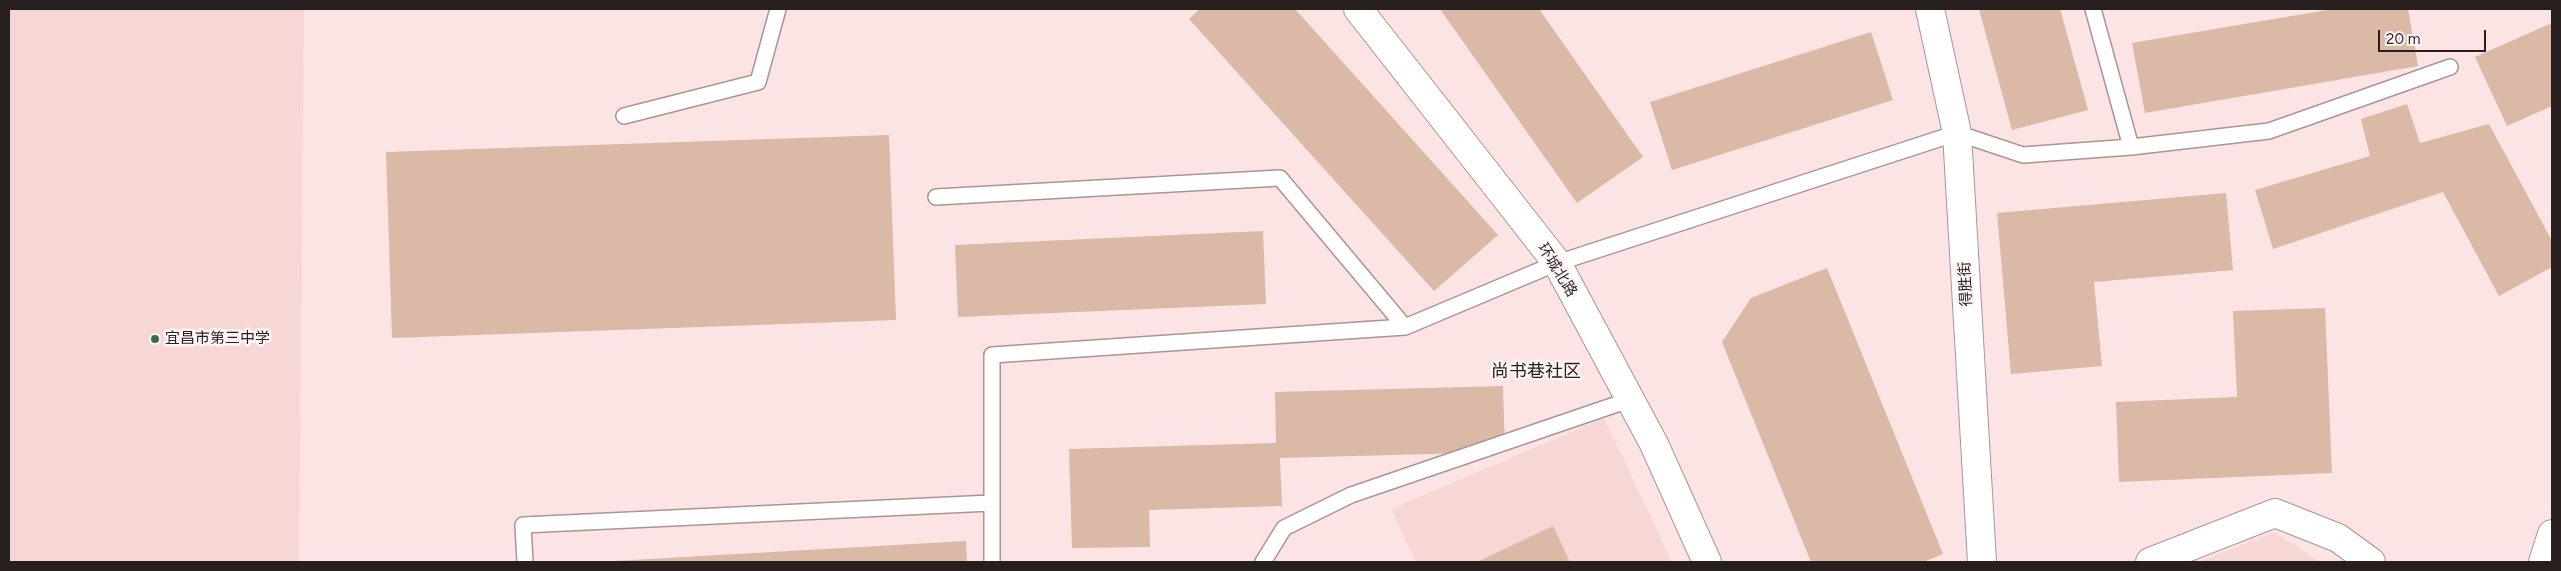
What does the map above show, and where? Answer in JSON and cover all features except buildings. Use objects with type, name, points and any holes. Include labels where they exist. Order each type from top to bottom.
[{"type":"street","name":"环城北路","points":[[1358,9],[1557,263],[1628,400],[1654,444],[1707,562]]},
{"type":"street","name":"得胜街","points":[[1930,9],[1957,133],[1982,562]]},
{"type":"street","points":[[2150,562],[2275,513],[2338,538],[2371,562]]},
{"type":"street","points":[[2543,562],[2552,534]]},
{"type":"lane","points":[[624,116],[758,82],[778,9]]},
{"type":"lane","points":[[2094,9],[2131,147]]},
{"type":"lane","points":[[992,562],[992,355],[1405,328],[1557,263],[1957,133],[2023,155],[2131,147],[2269,131],[2450,68]]},
{"type":"lane","points":[[936,198],[1280,178],[1405,328]]},
{"type":"lane","points":[[1263,562],[1284,528],[1351,495],[1628,400]]},
{"type":"lane","points":[[525,562],[523,525],[991,503]]},
{"type":"shaded area","name":"宜昌市第三中学","points":[[9,9],[304,9],[299,562],[9,562]]},
{"type":"shaded area","points":[[1604,418],[1672,562],[1416,562],[1391,509]]},
{"type":"shaded area","points":[[2274,532],[2320,562],[2199,562]]},
{"type":"place","name":"宜昌市第三中学","points":[[155,339]]},
{"type":"district","name":"尚书巷社区","points":[[1536,372]]}]
